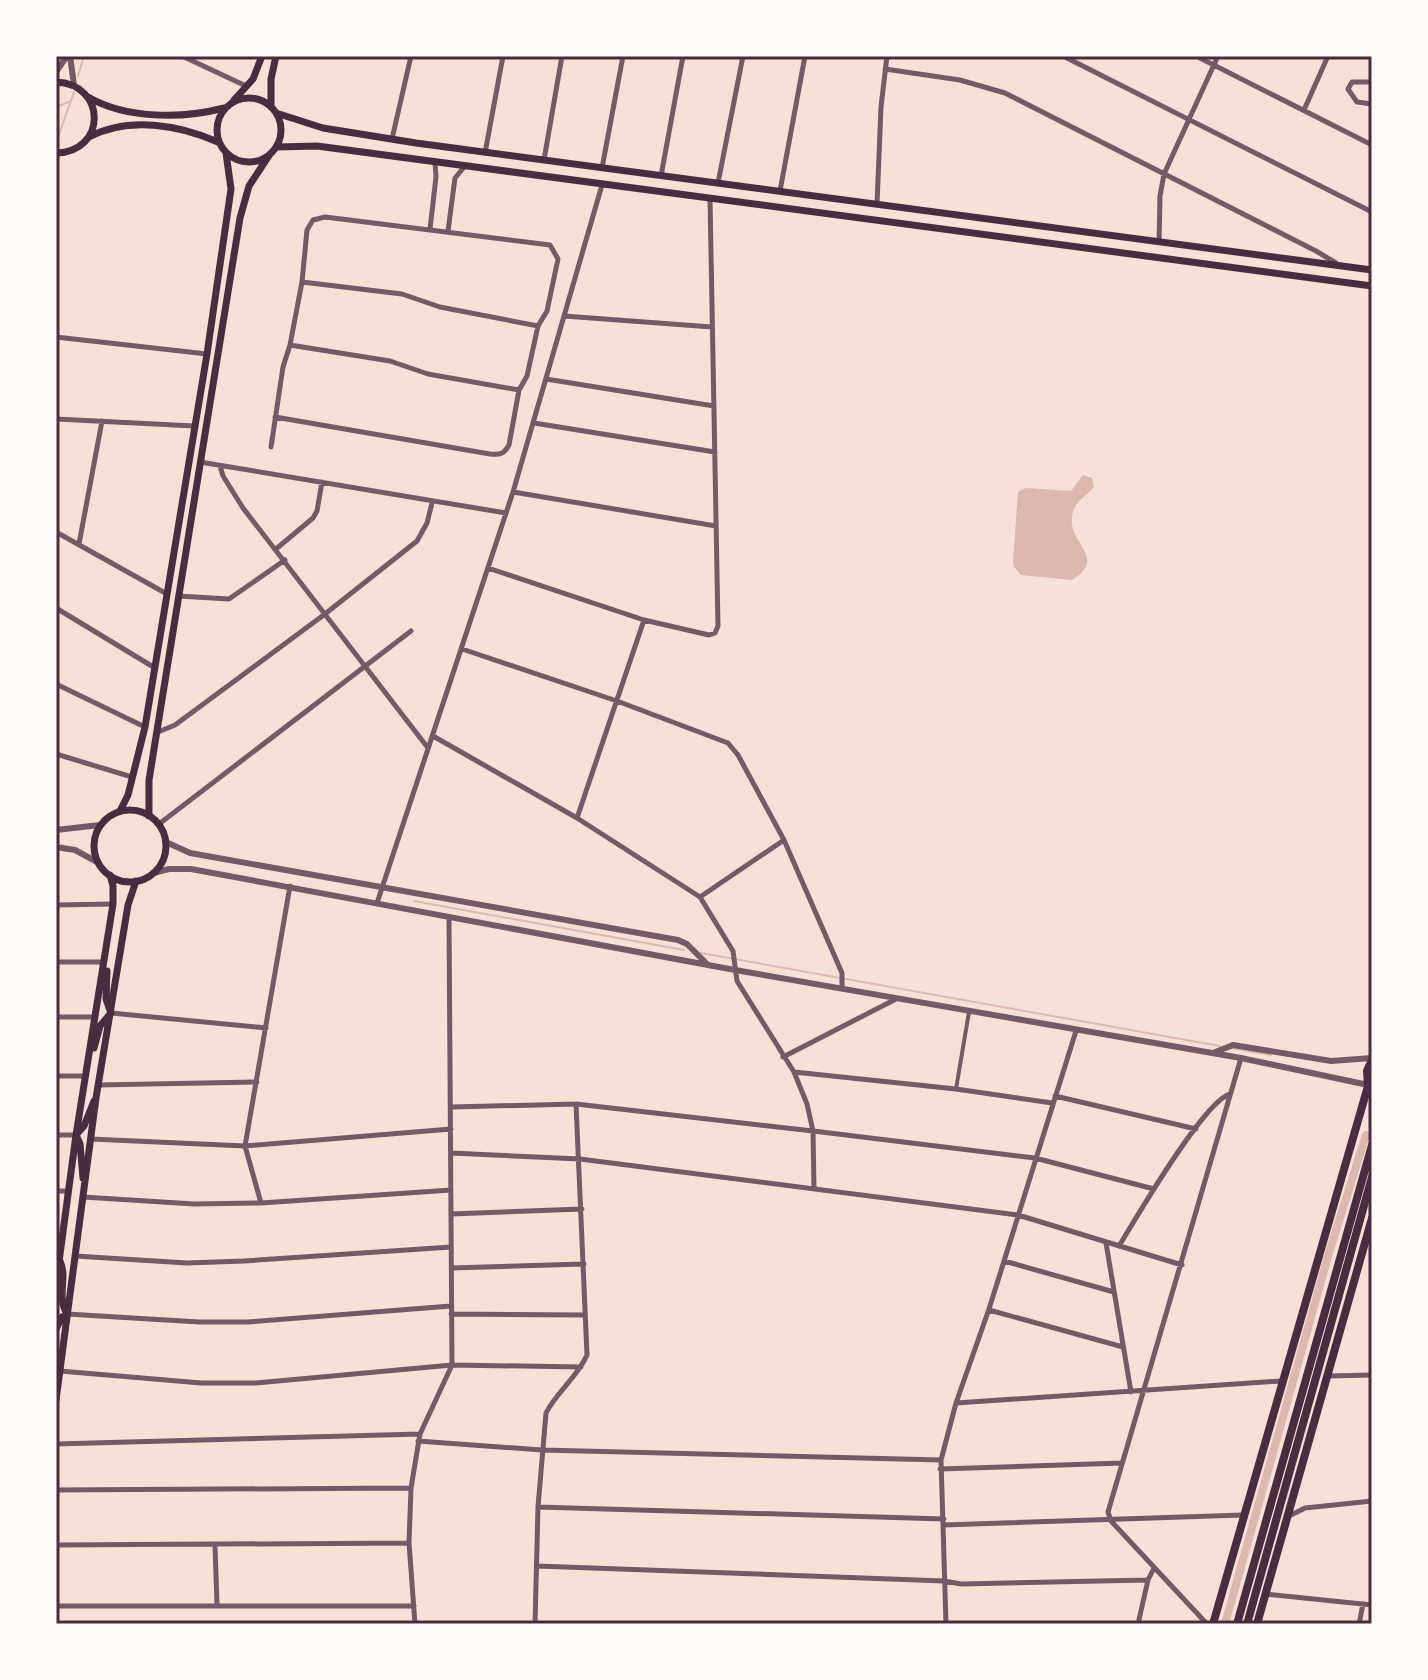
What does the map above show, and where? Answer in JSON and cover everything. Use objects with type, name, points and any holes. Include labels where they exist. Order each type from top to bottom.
[{"type":"main road","points":[[120,811],[140,811],[149,816],[159,824],[166,842],[165,854],[153,873],[136,881],[118,880],[110,875],[97,862],[93,843],[100,825],[120,811],[133,777],[145,727],[231,189],[226,153],[219,142],[218,120],[247,86],[259,68],[262,56]]},
{"type":"main road","points":[[149,816],[149,780],[244,199],[254,178],[277,147],[282,130],[274,110],[271,79],[276,56]]},
{"type":"main road","points":[[56,82],[74,85],[88,97],[108,107],[131,112],[194,114],[239,100],[256,99],[308,125],[391,140],[1372,270]]},
{"type":"main road","points":[[88,97],[95,117],[89,137]]},
{"type":"main road","points":[[56,153],[76,149],[89,137],[114,127],[155,126],[193,132],[219,142]]},
{"type":"main road","points":[[415,159],[421,153],[416,143]]},
{"type":"main road","points":[[277,147],[306,145],[1372,286]]},
{"type":"main road","points":[[435,162],[432,155],[438,146]]},
{"type":"main road","points":[[226,153],[248,162],[256,162],[270,154]]},
{"type":"main road","points":[[827,215],[830,198]]},
{"type":"main road","points":[[1232,268],[1234,252]]},
{"type":"main road","points":[[203,372],[203,394],[211,402]]},
{"type":"main road","points":[[194,426],[201,428],[203,433],[201,459]]},
{"type":"main road","points":[[178,596],[173,581],[180,515]]},
{"type":"main road","points":[[167,594],[171,602],[166,642],[169,652]]},
{"type":"main road","points":[[56,1284],[113,904],[110,875]]},
{"type":"main road","points":[[56,1400],[98,1085],[128,905],[136,881]]},
{"type":"main road","points":[[105,962],[108,972],[106,999],[111,1013]]},
{"type":"main road","points":[[89,1057],[100,1026],[111,1013]]},
{"type":"main road","points":[[1214,1621],[1281,1381],[1369,1086],[1367,1071],[1372,1059]]},
{"type":"main road","points":[[76,1135],[84,1126],[96,1098]]},
{"type":"main road","points":[[76,1135],[80,1144],[84,1184]]},
{"type":"main road","points":[[1237,1624],[1372,1145]]},
{"type":"main road","points":[[1247,1624],[1372,1177]]},
{"type":"main road","points":[[1257,1624],[1372,1218]]},
{"type":"main road","points":[[59,1253],[63,1267],[61,1298],[67,1314]]},
{"type":"main road","points":[[56,1329],[67,1314]]},
{"type":"street","points":[[56,72],[68,56]]},
{"type":"street","points":[[68,56],[74,85]]},
{"type":"street","points":[[182,56],[247,86]]},
{"type":"street","points":[[391,140],[411,56]]},
{"type":"street","points":[[485,153],[503,56]]},
{"type":"street","points":[[544,160],[562,56]]},
{"type":"street","points":[[602,168],[623,56]]},
{"type":"street","points":[[661,176],[683,56]]},
{"type":"street","points":[[718,183],[743,56]]},
{"type":"street","points":[[780,191],[805,56]]},
{"type":"street","points":[[877,204],[887,56]]},
{"type":"street","points":[[1063,56],[1372,212]]},
{"type":"street","points":[[1196,56],[1372,145]]},
{"type":"street","points":[[1159,242],[1164,174],[1218,56]]},
{"type":"street","points":[[1304,110],[1328,56]]},
{"type":"street","points":[[885,69],[960,80],[1005,93],[1339,265]]},
{"type":"street","points":[[1372,82],[1358,80],[1352,82],[1348,89],[1357,102],[1372,104]]},
{"type":"street","points":[[430,229],[435,162]]},
{"type":"street","points":[[448,231],[455,178],[465,166]]},
{"type":"street","points":[[377,903],[513,492],[602,185]]},
{"type":"street","points":[[488,568],[644,620],[709,635],[715,633],[718,626],[710,199]]},
{"type":"street","points":[[271,447],[275,417],[284,360],[290,345],[302,282],[307,230],[313,220],[448,231],[550,245],[555,250],[558,259],[547,311],[538,326],[527,376],[519,390],[509,445],[500,455],[275,417]]},
{"type":"street","points":[[1298,260],[1305,253],[1303,244]]},
{"type":"street","points":[[302,282],[402,294],[440,307],[538,326]]},
{"type":"street","points":[[564,316],[712,327]]},
{"type":"street","points":[[56,337],[207,354]]},
{"type":"street","points":[[290,345],[390,361],[428,374],[519,390]]},
{"type":"street","points":[[546,379],[714,406]]},
{"type":"street","points":[[56,419],[194,426]]},
{"type":"street","points":[[79,544],[102,421]]},
{"type":"street","points":[[534,423],[715,452]]},
{"type":"street","points":[[201,459],[220,466],[506,513]]},
{"type":"street","points":[[220,466],[243,508],[429,749]]},
{"type":"street","points":[[276,549],[313,518],[322,482]]},
{"type":"street","points":[[513,492],[716,526]]},
{"type":"street","points":[[157,732],[175,725],[325,614],[417,541],[427,523],[432,503]]},
{"type":"street","points":[[56,532],[167,594]]},
{"type":"street","points":[[178,596],[229,599],[285,560]]},
{"type":"street","points":[[56,608],[155,668]]},
{"type":"street","points":[[577,818],[644,620]]},
{"type":"street","points":[[159,824],[411,631]]},
{"type":"street","points":[[462,649],[617,701],[728,743],[738,755],[784,840],[842,973],[842,985]]},
{"type":"street","points":[[56,684],[145,727]]},
{"type":"street","points":[[433,736],[577,818],[700,897],[735,963],[737,981],[794,1072],[807,1104],[813,1131],[814,1189]]},
{"type":"street","points":[[56,754],[133,777]]},
{"type":"street","points":[[56,830],[100,825]]},
{"type":"street","points":[[700,897],[784,840]]},
{"type":"street","points":[[166,842],[190,853],[678,940],[687,944],[707,964]]},
{"type":"street","points":[[56,847],[75,850],[97,862]]},
{"type":"street","points":[[153,873],[191,869],[707,964],[735,963],[896,999],[1076,1031],[1220,1050],[1241,1058],[1369,1086]]},
{"type":"street","points":[[261,1203],[245,1146],[290,886]]},
{"type":"street","points":[[56,905],[113,904]]},
{"type":"street","points":[[415,1624],[409,1543],[411,1488],[420,1434],[452,1365],[449,916]]},
{"type":"street","points":[[56,962],[105,962]]},
{"type":"street","points":[[783,1057],[896,999]]},
{"type":"street","points":[[956,1089],[969,1012]]},
{"type":"street","points":[[111,1013],[266,1028]]},
{"type":"street","points":[[56,1017],[96,1017]]},
{"type":"street","points":[[946,1624],[941,1460],[956,1403],[989,1309],[1076,1031]]},
{"type":"street","points":[[1220,1050],[1240,1045],[1331,1061],[1372,1059]]},
{"type":"street","points":[[1207,1624],[1111,1521],[1108,1512],[1241,1058]]},
{"type":"street","points":[[794,1072],[956,1089],[1052,1103]]},
{"type":"street","points":[[56,1076],[86,1076]]},
{"type":"street","points":[[98,1085],[257,1082]]},
{"type":"street","points":[[1119,1246],[1196,1129],[1219,1099],[1231,1093]]},
{"type":"street","points":[[1055,1096],[1196,1129]]},
{"type":"street","points":[[451,1107],[576,1104],[813,1131],[1035,1158],[1154,1189]]},
{"type":"street","points":[[535,1624],[538,1507],[546,1413],[552,1401],[582,1367],[587,1355],[576,1104]]},
{"type":"street","points":[[91,1139],[245,1146],[451,1129]]},
{"type":"street","points":[[56,1135],[76,1135]]},
{"type":"street","points":[[451,1153],[580,1159],[1018,1215],[1182,1265]]},
{"type":"street","points":[[82,1196],[194,1204],[261,1203],[451,1190]]},
{"type":"street","points":[[56,1191],[68,1191]]},
{"type":"street","points":[[451,1214],[582,1209]]},
{"type":"street","points":[[1106,1243],[1131,1392]]},
{"type":"street","points":[[75,1256],[215,1262],[451,1247]]},
{"type":"street","points":[[1004,1261],[1114,1292]]},
{"type":"street","points":[[451,1268],[584,1264]]},
{"type":"street","points":[[67,1314],[248,1322],[451,1306]]},
{"type":"street","points":[[989,1309],[1123,1347]]},
{"type":"street","points":[[451,1314],[585,1315]]},
{"type":"street","points":[[60,1371],[201,1383],[256,1383],[452,1365],[582,1367]]},
{"type":"street","points":[[1327,1376],[1372,1375]]},
{"type":"street","points":[[956,1403],[1281,1381]]},
{"type":"street","points":[[56,1444],[420,1434]]},
{"type":"street","points":[[418,1441],[542,1450],[941,1460]]},
{"type":"street","points":[[940,1469],[1122,1463]]},
{"type":"street","points":[[56,1490],[411,1488]]},
{"type":"street","points":[[1286,1517],[1305,1508],[1372,1501]]},
{"type":"street","points":[[538,1507],[944,1522],[1111,1521],[1243,1515]]},
{"type":"street","points":[[56,1545],[409,1543]]},
{"type":"street","points":[[215,1546],[217,1604]]},
{"type":"street","points":[[537,1566],[961,1584],[1148,1580]]},
{"type":"street","points":[[1138,1624],[1148,1580],[1154,1568]]},
{"type":"street","points":[[1266,1594],[1372,1605]]},
{"type":"street","points":[[1359,1624],[1363,1604]]},
{"type":"street","points":[[56,1606],[414,1606]]},
{"type":"street","points":[[1201,1618],[1214,1621]]},
{"type":"shaded area","points":[[1083,475],[1092,478],[1094,487],[1077,503],[1072,526],[1087,557],[1087,565],[1072,580],[1021,575],[1013,561],[1018,492],[1025,488],[1071,491]]},
{"type":"waterway","points":[[78,76],[84,56]]},
{"type":"waterway","points":[[56,143],[74,92]]},
{"type":"waterway","points":[[56,107],[71,101]]},
{"type":"waterway","points":[[414,901],[684,950]]},
{"type":"waterway","points":[[701,953],[1220,1046]]},
{"type":"waterway","points":[[1230,1048],[1271,1055]]},
{"type":"waterway","points":[[1225,1624],[1329,1253],[1366,1135]]}]
